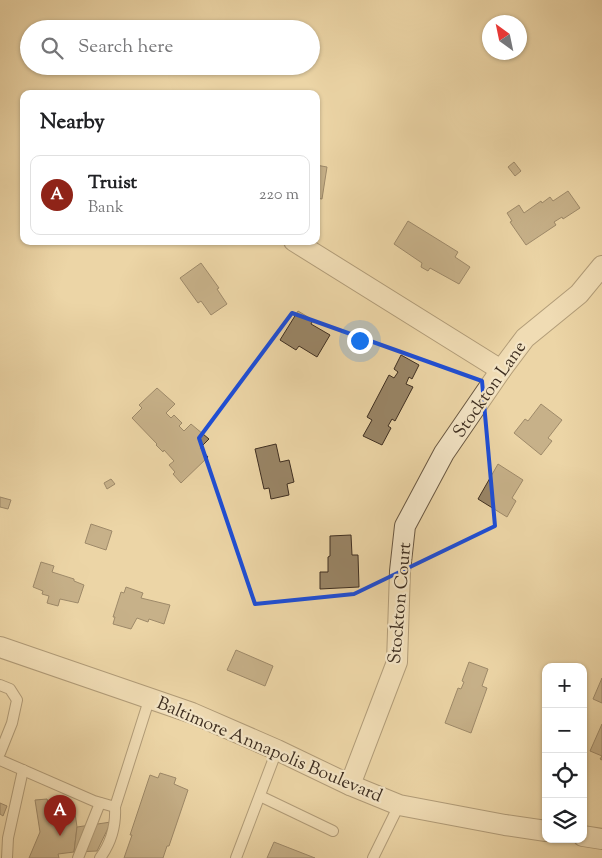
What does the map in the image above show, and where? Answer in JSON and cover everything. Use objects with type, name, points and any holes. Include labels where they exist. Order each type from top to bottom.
[{"type":"street","points":[[300,245],[501,370]]},
{"type":"street","name":"Stockton Lane","points":[[444,453],[525,338],[579,294],[602,266]]},
{"type":"street","name":"Stockton Court","points":[[350,785],[397,662],[400,571],[405,526],[444,453]]},
{"type":"street","name":"Baltimore Annapolis Boulevard","points":[[0,647],[192,712],[350,785],[399,805],[542,830]]},
{"type":"street","points":[[587,837],[602,839]]},
{"type":"lane","points":[[0,685],[10,689],[17,700],[12,723],[0,753]]},
{"type":"lane","points":[[100,858],[111,839],[115,807],[150,697]]},
{"type":"lane","points":[[236,858],[277,750]]},
{"type":"lane","points":[[0,760],[100,803],[115,807]]},
{"type":"lane","points":[[8,858],[8,838],[23,770]]},
{"type":"lane","points":[[260,796],[333,831]]},
{"type":"lane","points":[[78,858],[100,803]]},
{"type":"lane","points":[[373,858],[399,805]]},
{"type":"highlighted area","points":[[292,313],[482,381],[495,526],[354,594],[255,604],[199,438]]},
{"type":"building","points":[[514,162],[521,171],[515,176],[508,167]]},
{"type":"building","points":[[320,166],[327,167],[322,199],[320,199]]},
{"type":"building","points":[[568,191],[580,208],[563,219],[562,217],[554,222],[556,225],[526,245],[510,222],[512,221],[507,213],[519,205],[524,213],[541,201],[542,203],[550,197],[553,201]]},
{"type":"building","points":[[408,221],[458,252],[455,257],[470,267],[459,284],[430,268],[428,271],[421,267],[422,263],[394,244]]},
{"type":"building","points":[[201,263],[219,288],[217,289],[227,304],[211,315],[201,301],[198,303],[180,278]]},
{"type":"building","points":[[298,311],[313,320],[311,324],[330,335],[317,357],[299,346],[296,350],[280,340]]},
{"type":"building","points":[[401,355],[419,365],[412,379],[409,377],[406,384],[413,387],[395,421],[392,419],[388,426],[391,428],[382,445],[363,436],[372,420],[367,417],[389,375],[394,378],[398,372],[394,369]]},
{"type":"building","points":[[157,388],[175,404],[166,413],[171,418],[174,415],[182,423],[179,426],[184,431],[191,424],[209,439],[200,448],[208,457],[181,483],[173,474],[175,472],[169,465],[174,461],[164,450],[163,452],[156,445],[132,418],[142,408],[139,405]]},
{"type":"building","points":[[541,404],[562,420],[548,438],[552,441],[541,455],[514,433],[525,419],[528,421]]},
{"type":"building","points":[[276,444],[280,462],[289,460],[294,482],[287,484],[289,495],[271,499],[269,488],[264,489],[255,449]]},
{"type":"building","points":[[498,464],[523,480],[512,498],[516,501],[507,517],[478,499]]},
{"type":"building","points":[[111,479],[115,484],[107,489],[104,483]]},
{"type":"building","points":[[0,497],[11,500],[8,509],[0,507]]},
{"type":"building","points":[[91,524],[112,531],[106,550],[85,543]]},
{"type":"building","points":[[351,535],[352,555],[358,555],[359,587],[320,589],[320,572],[328,572],[330,536]]},
{"type":"building","points":[[41,562],[54,566],[52,572],[74,579],[74,581],[84,585],[78,603],[60,599],[58,606],[47,603],[49,596],[42,594],[43,591],[33,587]]},
{"type":"building","points":[[126,587],[143,593],[141,598],[170,605],[164,624],[149,619],[148,622],[137,618],[131,629],[113,624],[115,617],[113,617],[121,592],[124,593]]},
{"type":"building","points":[[236,650],[273,666],[265,686],[227,670]]},
{"type":"building","points":[[469,662],[488,669],[482,686],[487,688],[471,733],[445,723],[458,688],[461,689],[464,682],[462,681]]},
{"type":"building","points":[[602,678],[602,703],[593,699]]},
{"type":"building","points":[[602,724],[602,756],[590,751]]},
{"type":"building","points":[[160,773],[176,778],[174,784],[188,790],[169,846],[167,846],[163,858],[124,858],[150,775],[158,778]]},
{"type":"building","points":[[47,799],[52,814],[75,813],[77,827],[74,852],[58,854],[59,858],[29,858],[40,832],[35,800]]},
{"type":"building","points":[[0,803],[7,806],[3,816],[0,814]]},
{"type":"building","points":[[111,822],[97,851],[74,852],[77,827]]},
{"type":"building","points":[[274,842],[315,858],[267,858]]},
{"type":"place","name":"Truist","points":[[60,836]]}]
